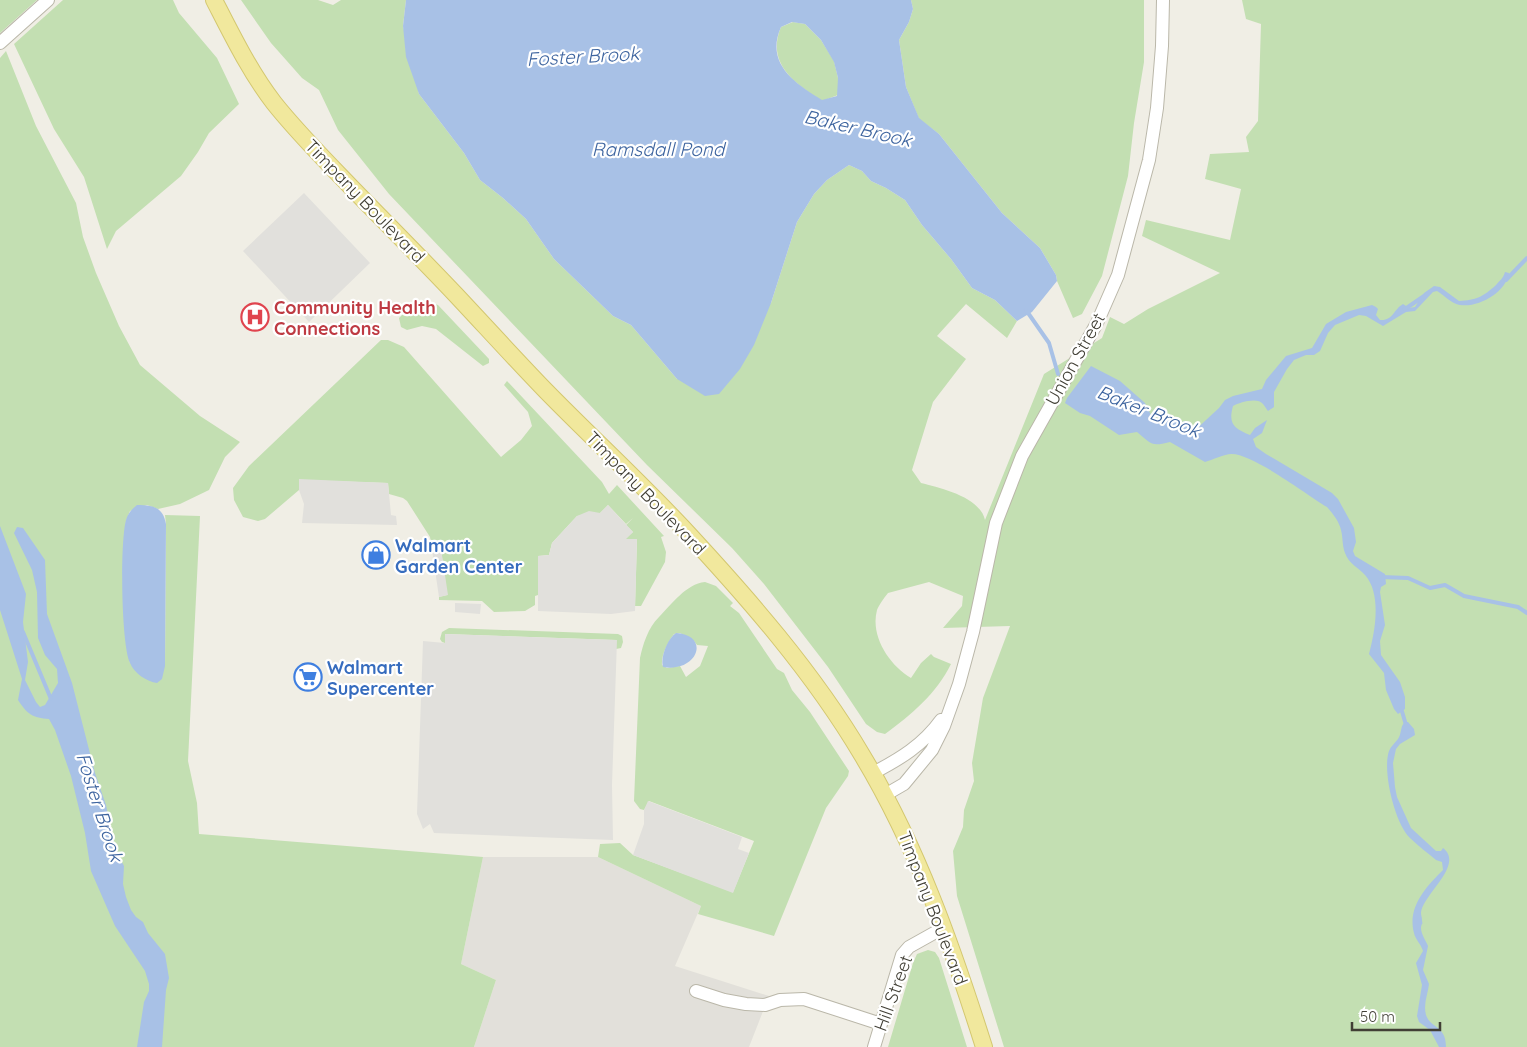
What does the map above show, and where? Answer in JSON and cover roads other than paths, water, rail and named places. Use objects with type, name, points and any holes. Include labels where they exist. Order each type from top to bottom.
[{"type":"main road","name":"Timpany Boulevard","points":[[214,0],[242,53],[273,101],[316,150],[446,284],[545,390],[680,526],[733,584],[819,690],[861,752],[918,861],[944,928],[984,1047]]},
{"type":"street","points":[[0,43],[48,0]]},
{"type":"street","name":"Union Street","points":[[885,795],[904,784],[932,750],[944,726],[959,684],[986,576],[996,523],[1022,456],[1097,323],[1118,275],[1149,160],[1157,108],[1162,46],[1163,0]]},
{"type":"street","points":[[873,773],[897,761],[925,740],[949,710]]},
{"type":"street","name":"Hill Street","points":[[874,1047],[902,955],[909,947],[944,928]]},
{"type":"street","points":[[696,991],[724,1000],[746,1004],[765,1004],[780,1000],[804,999],[881,1024]]},
{"type":"water","name":"Ramsdall Pond","points":[[406,0],[911,0],[913,9],[909,22],[899,40],[906,87],[919,118],[939,134],[1002,213],[1040,248],[1056,275],[1057,281],[1032,312],[1017,321],[995,300],[972,288],[951,259],[922,225],[905,200],[871,181],[862,171],[849,165],[827,180],[814,194],[797,222],[771,303],[754,345],[740,369],[719,394],[705,396],[677,379],[631,325],[613,316],[554,259],[526,219],[480,180],[464,153],[419,94],[406,57],[403,26]],"holes":[[[792,22],[805,24],[821,40],[834,62],[838,78],[837,96],[822,100],[793,79],[785,71],[780,61],[777,51],[777,40],[781,27]]]},
{"type":"water","points":[[1505,272],[1509,273],[1503,286],[1490,297],[1475,304],[1457,304],[1437,291],[1433,292],[1415,311],[1406,312],[1383,326],[1366,316],[1359,315],[1335,325],[1328,333],[1320,351],[1314,355],[1306,355],[1294,360],[1287,369],[1274,392],[1274,407],[1268,411],[1261,402],[1257,401],[1244,402],[1233,406],[1231,417],[1234,425],[1250,435],[1255,428],[1267,420],[1262,433],[1253,439],[1256,447],[1332,493],[1338,499],[1354,528],[1356,542],[1353,551],[1355,556],[1385,574],[1386,584],[1381,587],[1380,592],[1385,625],[1380,641],[1381,655],[1400,682],[1405,697],[1405,709],[1398,714],[1386,690],[1384,673],[1369,654],[1376,613],[1374,592],[1365,575],[1347,557],[1340,527],[1336,518],[1327,507],[1265,467],[1240,455],[1228,454],[1205,462],[1170,442],[1155,444],[1149,442],[1137,432],[1119,435],[1090,416],[1080,413],[1065,403],[1091,366],[1120,381],[1145,403],[1154,421],[1171,419],[1182,422],[1186,421],[1193,432],[1225,400],[1233,396],[1262,389],[1266,380],[1286,356],[1312,348],[1326,324],[1346,312],[1372,305],[1378,309],[1376,315],[1380,320],[1388,319],[1403,304],[1409,308],[1415,307],[1424,293],[1434,286],[1440,287],[1459,301],[1475,299],[1491,289]]},
{"type":"water","points":[[137,505],[156,508],[165,518],[166,524],[165,666],[162,679],[157,683],[149,681],[134,670],[127,652],[125,636],[122,593],[124,532],[128,515]]},
{"type":"water","points":[[0,526],[26,594],[23,622],[28,662],[25,680],[40,707],[45,705],[58,683],[57,669],[45,655],[38,638],[37,592],[32,570],[14,533],[17,527],[23,528],[45,560],[47,614],[72,683],[95,773],[106,805],[115,849],[124,866],[123,884],[126,897],[131,910],[143,922],[148,933],[165,954],[169,978],[166,990],[162,1047],[137,1047],[144,1002],[149,991],[145,971],[115,926],[91,871],[85,833],[71,776],[55,730],[49,719],[39,718],[31,714],[24,709],[18,700],[22,679],[0,610]]},
{"type":"water","points":[[676,633],[687,635],[694,640],[696,653],[685,664],[675,667],[663,667],[665,648]]},
{"type":"water","points":[[1405,722],[1408,722],[1414,729],[1415,735],[1400,744],[1396,749],[1393,763],[1397,797],[1411,828],[1436,851],[1441,851],[1443,848],[1448,855],[1449,863],[1446,871],[1423,906],[1421,913],[1421,930],[1428,946],[1423,970],[1429,984],[1425,1011],[1431,1023],[1444,1035],[1446,1047],[1439,1047],[1430,1030],[1419,1022],[1417,1016],[1422,985],[1416,963],[1423,951],[1415,935],[1413,915],[1420,898],[1430,883],[1443,870],[1442,862],[1436,860],[1420,847],[1405,831],[1399,821],[1391,797],[1387,760],[1389,751],[1398,739]]},
{"type":"waterway","points":[[1506,280],[1527,258]]},
{"type":"waterway","points":[[1405,309],[1424,296]]},
{"type":"waterway","name":"Baker Brook","points":[[1026,310],[1049,343],[1058,374]]},
{"type":"waterway","points":[[1381,577],[1408,578],[1430,588],[1445,585],[1464,596],[1518,607],[1527,613]]},
{"type":"waterway","name":"Foster Brook","points":[[23,632],[51,699]]},
{"type":"waterway","name":"Baker Brook","points":[[1401,708],[1406,725]]},
{"type":"place","name":"Community Health Connections","points":[[255,317]]},
{"type":"place","name":"Walmart Garden Center","points":[[376,555]]},
{"type":"place","name":"Walmart Supercenter","points":[[308,677]]}]
